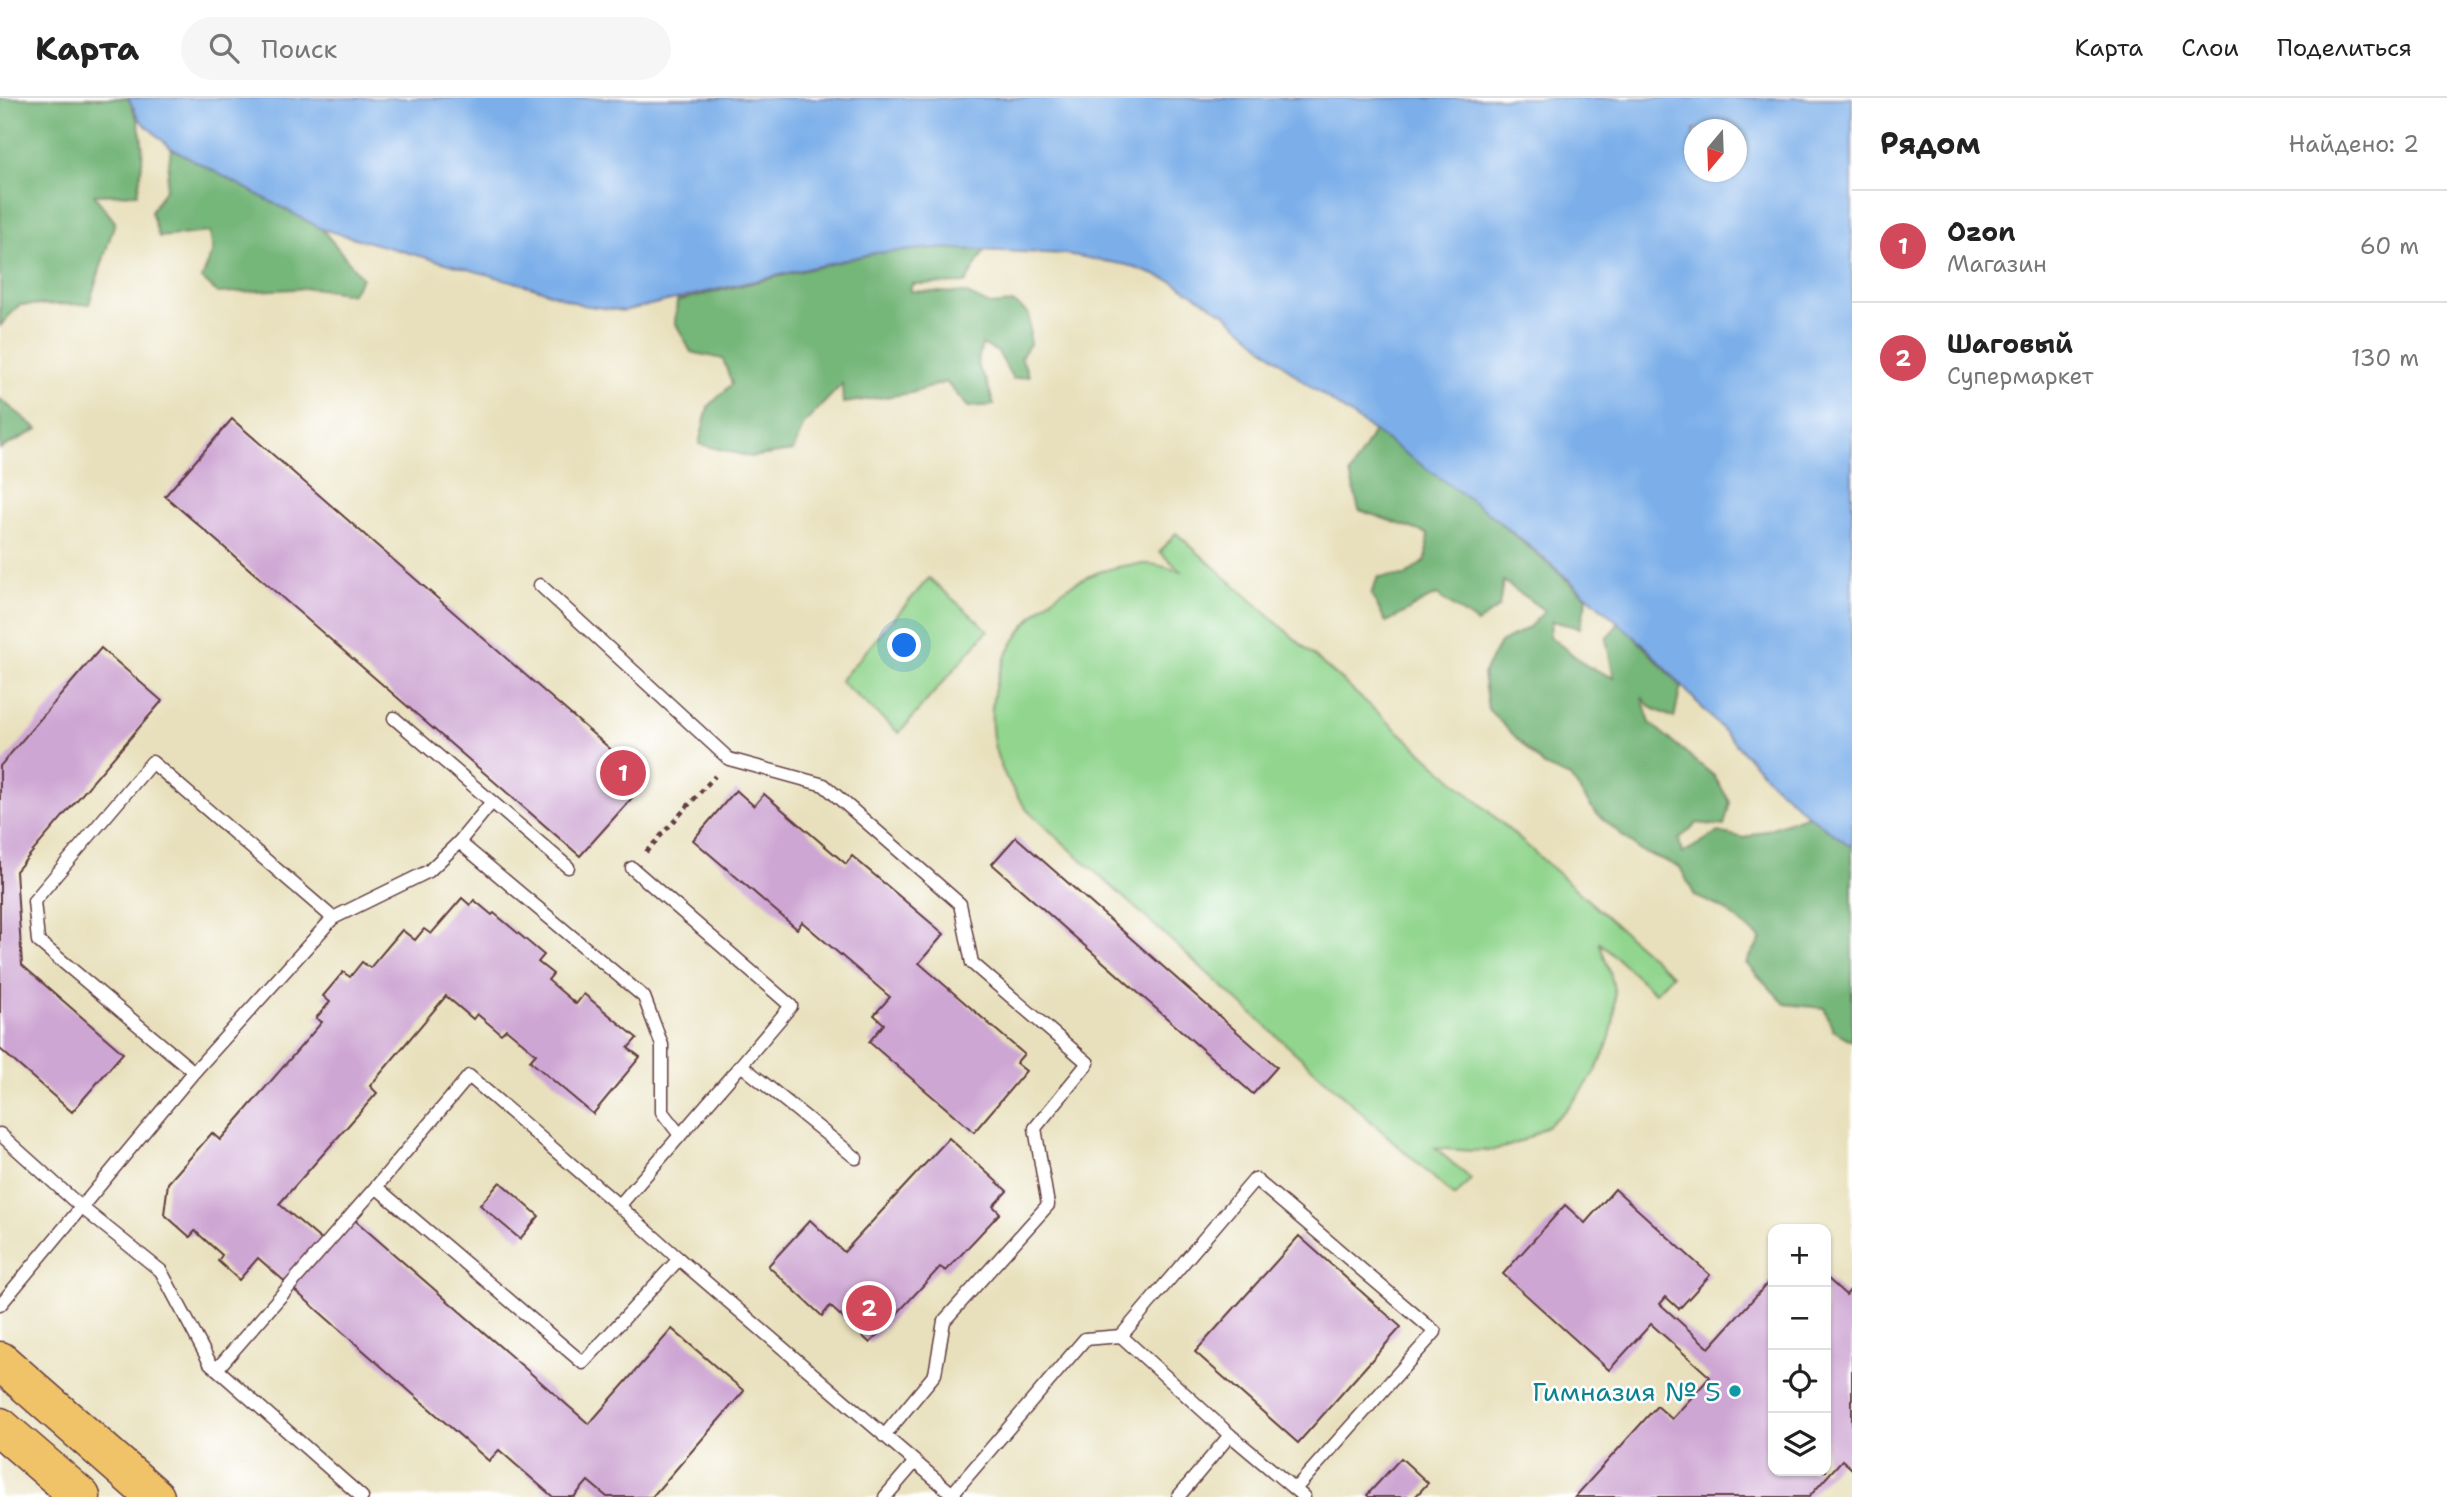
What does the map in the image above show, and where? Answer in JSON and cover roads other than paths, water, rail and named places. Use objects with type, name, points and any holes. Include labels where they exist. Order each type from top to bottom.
[{"type":"main road","points":[[0,1361],[155,1497]]},
{"type":"main road","points":[[0,1427],[72,1495]]},
{"type":"lane","points":[[540,584],[729,759],[824,785],[960,904],[972,963],[1088,1063],[1035,1128],[1048,1205],[944,1321],[935,1374],[884,1436]]},
{"type":"lane","points":[[394,718],[569,867]]},
{"type":"lane","points":[[194,1072],[38,941],[34,901],[152,762],[333,918]]},
{"type":"lane","points":[[0,1305],[194,1072],[333,918],[429,871],[459,842],[492,802]]},
{"type":"lane","points":[[459,842],[645,997],[662,1045],[662,1112],[680,1135]]},
{"type":"lane","points":[[624,1210],[619,1206],[791,1006],[632,868]]},
{"type":"lane","points":[[741,1065],[856,1158]]},
{"type":"lane","points":[[217,1369],[469,1076],[954,1496],[1084,1339],[1121,1336],[1255,1179],[1435,1332],[1299,1493],[1230,1435],[1121,1336]]},
{"type":"lane","points":[[0,1134],[81,1207],[161,1271],[210,1363],[362,1497]]},
{"type":"lane","points":[[376,1187],[583,1363],[679,1259]]},
{"type":"lane","points":[[1178,1497],[1230,1435]]},
{"type":"lane","points":[[885,1497],[915,1462]]},
{"type":"water","points":[[128,98],[1852,98],[1852,847],[1808,815],[1772,783],[1643,644],[1544,558],[1482,508],[1300,379],[1225,314],[1174,282],[1127,265],[1066,254],[937,248],[875,253],[624,311],[582,305],[536,288],[322,229],[171,148],[140,120]]},
{"type":"place","name":"Ozon","points":[[623,773]]},
{"type":"place","name":"Шаговый","points":[[869,1308]]},
{"type":"place","name":"Гимназия № 5","points":[[1735,1391]]}]
